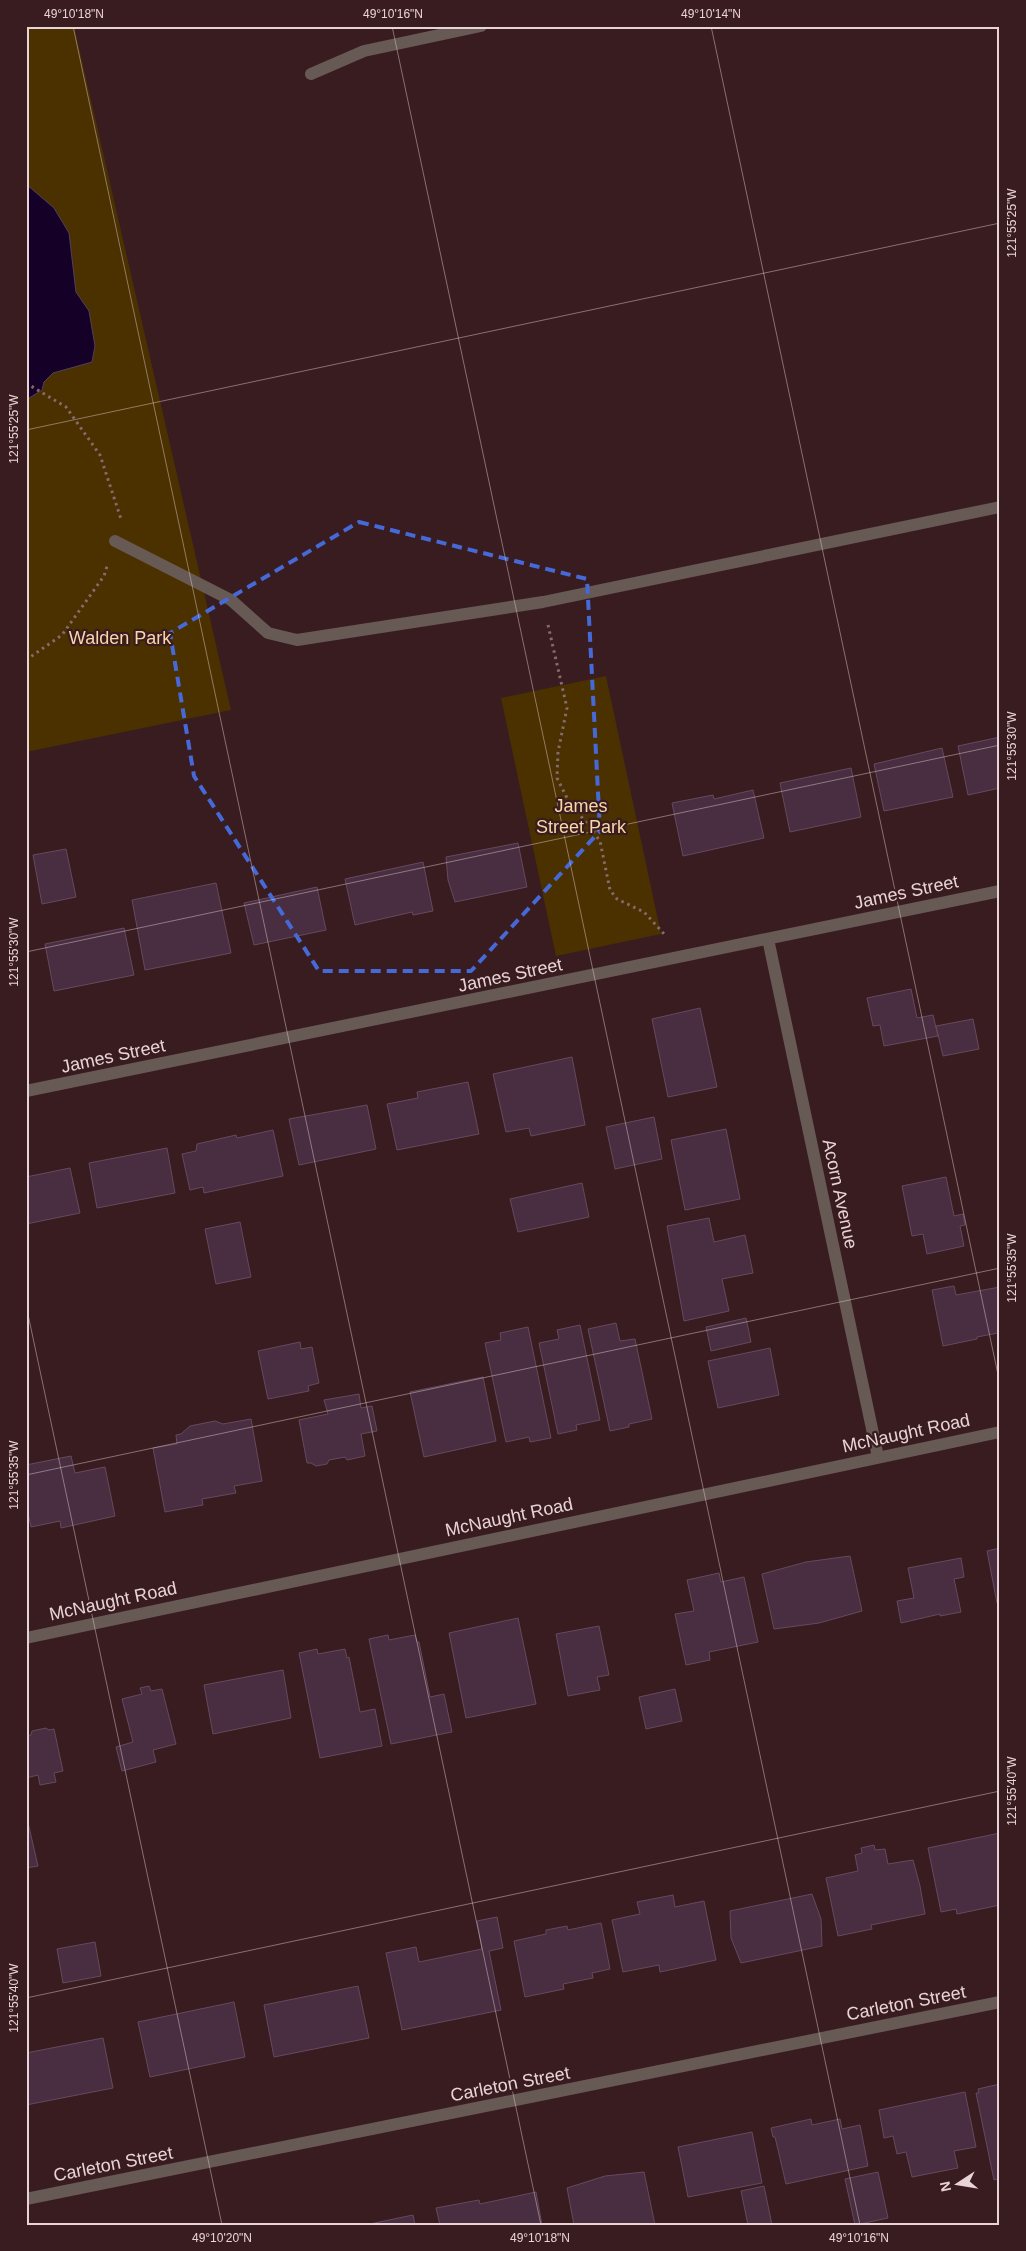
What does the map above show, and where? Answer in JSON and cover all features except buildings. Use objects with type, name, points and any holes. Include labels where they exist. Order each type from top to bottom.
[{"type":"street","points":[[311,74],[364,51],[481,26]]},
{"type":"street","points":[[115,541],[232,600],[268,633],[297,640],[543,602],[1000,507]]},
{"type":"street","name":"James Street","points":[[26,1091],[1000,891]]},
{"type":"street","name":"Acorn Avenue","points":[[768,939],[878,1457]]},
{"type":"street","name":"McNaught Road","points":[[26,1638],[1000,1432]]},
{"type":"street","name":"Carleton Street","points":[[26,2199],[1000,2002]]},
{"type":"path","points":[[26,383],[42,390],[66,407],[100,454],[121,520],[104,576],[62,635],[26,660]]},
{"type":"path","points":[[543,602],[567,708],[558,752],[557,778],[567,798],[600,841],[610,890],[618,899],[644,912],[685,957]]},
{"type":"highlighted area","points":[[359,522],[587,579],[600,831],[471,971],[319,971],[194,776],[170,633]]},
{"type":"green space","name":"Walden Park","points":[[26,26],[74,26],[231,710],[26,752]]},
{"type":"green space","name":"James Street Park","points":[[606,676],[661,934],[556,956],[501,698]]},
{"type":"shaded area","points":[[26,184],[54,208],[69,233],[76,292],[89,311],[95,346],[92,362],[53,373],[44,382],[42,390],[26,400]]}]
